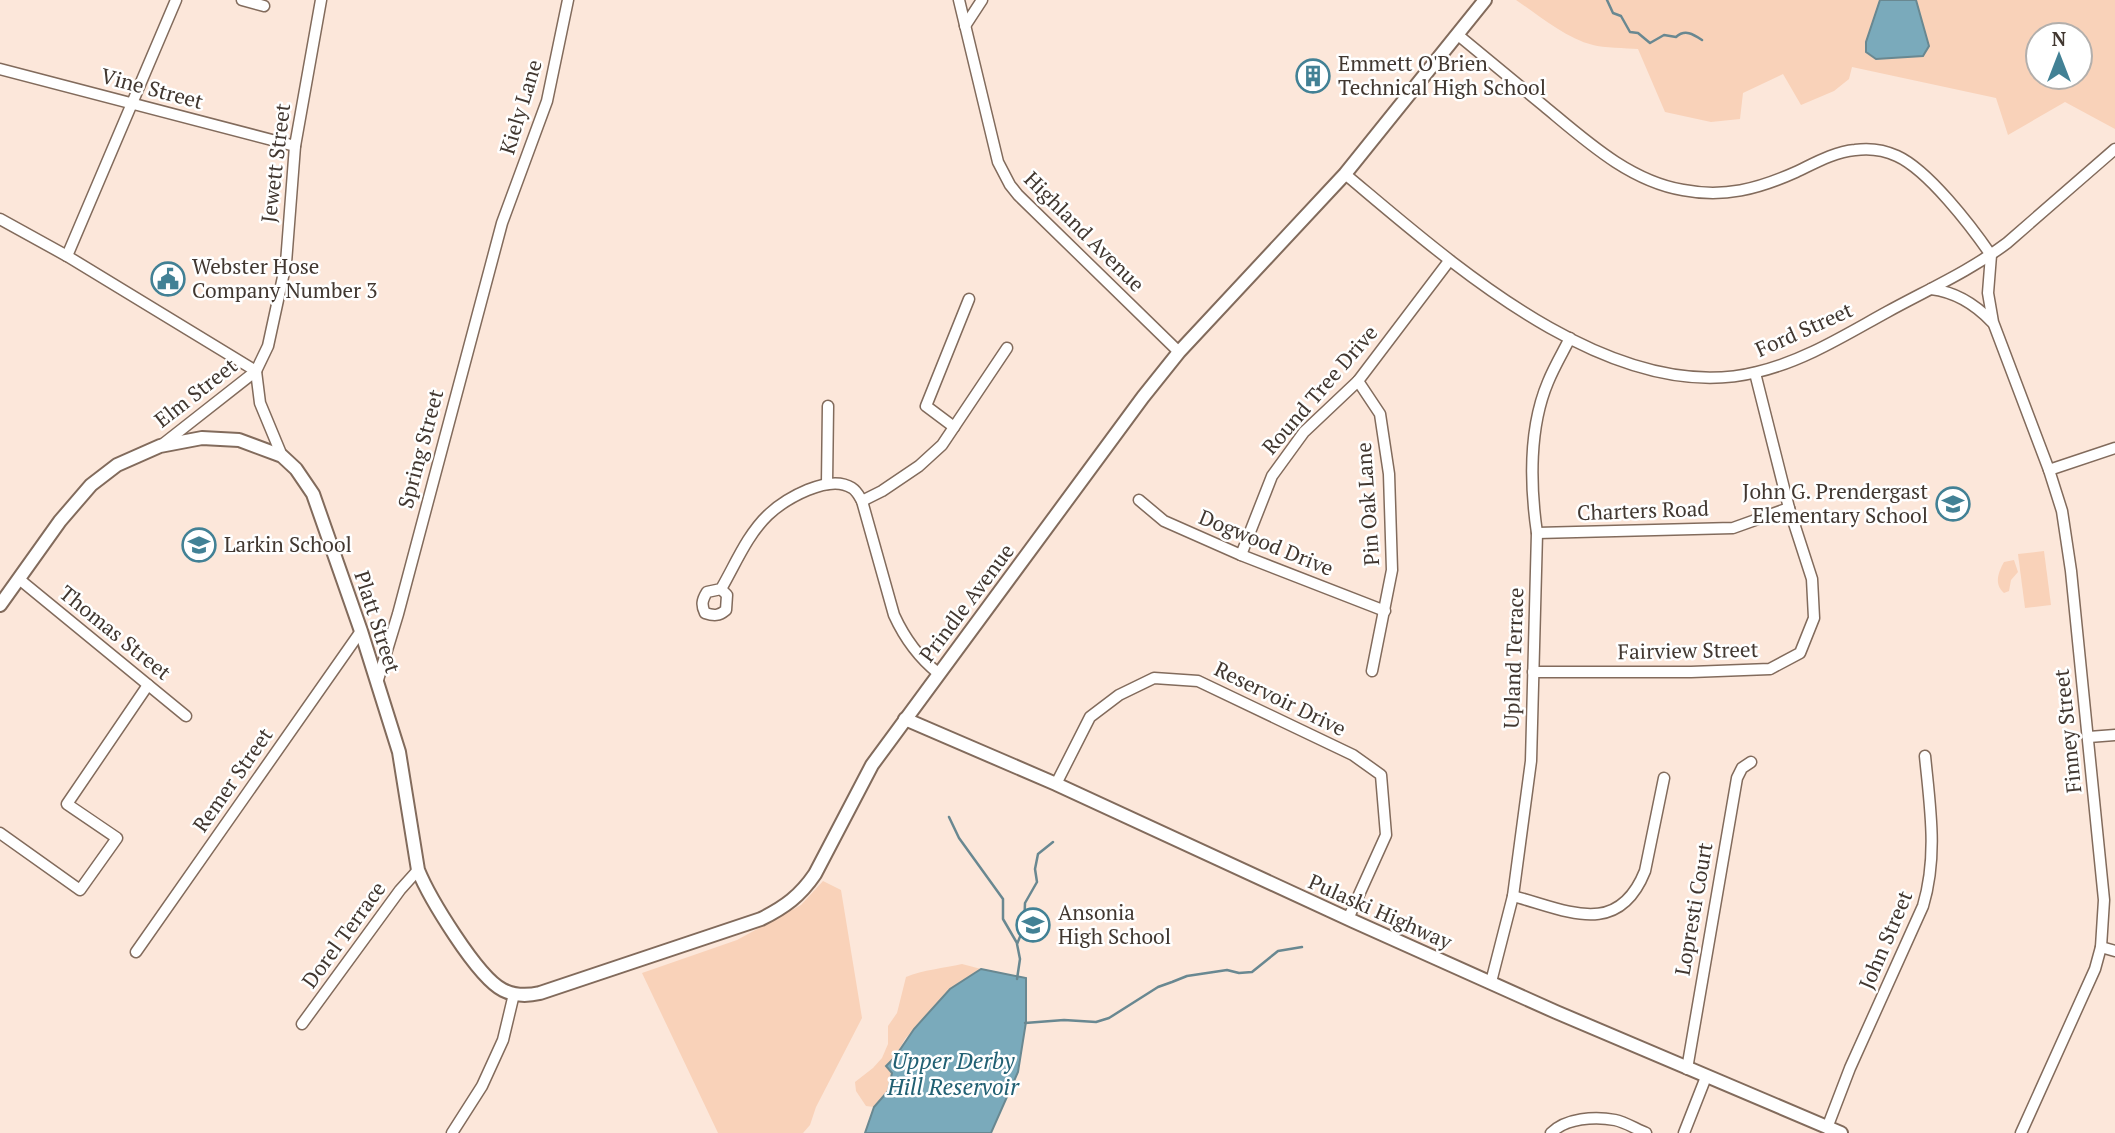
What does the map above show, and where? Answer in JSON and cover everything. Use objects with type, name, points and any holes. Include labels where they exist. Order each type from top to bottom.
[{"type":"main road","name":"Prindle Avenue","points":[[514,994],[529,996],[566,986],[751,923],[793,901],[816,874],[872,765],[1143,397],[1179,352],[1345,174],[1485,0]]},
{"type":"main road","name":"Elm Street","points":[[0,605],[60,522],[91,485],[117,465],[160,446],[216,437],[251,443],[282,456]]},
{"type":"main road","name":"Platt Street","points":[[282,456],[296,469],[313,495],[361,631],[401,761],[413,852],[425,887],[480,970],[501,989],[514,994]]},
{"type":"main road","name":"Pulaski Highway","points":[[905,719],[1056,784],[1348,919],[1686,1069],[1842,1133]]},
{"type":"street","points":[[68,256],[176,0]]},
{"type":"street","points":[[242,0],[264,6]]},
{"type":"street","name":"Jewett Street","points":[[256,370],[268,346],[286,263],[295,146],[321,0]]},
{"type":"street","name":"Kiely Lane","points":[[502,223],[547,101],[568,0]]},
{"type":"street","name":"Highland Avenue","points":[[959,0],[998,162],[1010,185],[1089,267],[1179,352]]},
{"type":"street","points":[[965,26],[982,0]]},
{"type":"street","points":[[1458,35],[1597,149],[1630,171],[1655,183],[1708,194],[1734,193],[1766,185],[1843,152],[1871,149],[1888,152],[1912,165],[1942,194],[1992,255]]},
{"type":"street","name":"Vine Street","points":[[0,69],[295,146]]},
{"type":"street","name":"Ford Street","points":[[1345,174],[1449,261],[1504,301],[1570,338],[1630,363],[1664,373],[1703,377],[1755,373],[1783,365],[1827,345],[1931,289],[1992,255],[2038,219],[2115,149]]},
{"type":"street","points":[[0,219],[68,256],[256,370]]},
{"type":"street","name":"Spring Street","points":[[377,684],[502,223]]},
{"type":"street","name":"Finney Street","points":[[1992,255],[1988,293],[1993,322],[2062,511],[2089,737],[2104,900],[2101,947],[2095,969],[2021,1133]]},
{"type":"street","name":"Round Tree Drive","points":[[1241,555],[1272,476],[1304,432],[1358,381],[1449,261]]},
{"type":"street","points":[[1931,289],[1945,291],[1970,302],[1993,322]]},
{"type":"street","points":[[954,427],[926,406],[969,299]]},
{"type":"street","name":"Upland Terrace","points":[[1491,982],[1513,897],[1531,761],[1537,533],[1531,496],[1531,461],[1547,383],[1570,338]]},
{"type":"street","points":[[862,501],[919,466],[942,445],[1007,348]]},
{"type":"street","name":"Elm Street","points":[[160,446],[256,370]]},
{"type":"street","name":"Platt Street","points":[[256,370],[260,403],[282,456]]},
{"type":"street","name":"Fairview Street","points":[[1533,672],[1770,669],[1800,653],[1814,618],[1812,579],[1789,508],[1755,373]]},
{"type":"street","name":"Pin Oak Lane","points":[[1358,381],[1380,414],[1389,474],[1392,570],[1372,671]]},
{"type":"street","points":[[827,484],[828,406]]},
{"type":"street","points":[[2049,470],[2115,448]]},
{"type":"street","points":[[722,589],[747,542],[768,515],[799,494],[827,484],[845,484],[855,489],[862,501],[894,615],[911,646],[938,674]]},
{"type":"street","name":"Dogwood Drive","points":[[1139,500],[1164,521],[1241,555],[1385,611]]},
{"type":"street","name":"Charters Road","points":[[1537,533],[1733,528],[1789,508]]},
{"type":"street","name":"Thomas Street","points":[[19,579],[186,716]]},
{"type":"street","name":"Remer Street","points":[[136,952],[361,631]]},
{"type":"street","name":"Reservoir Drive","points":[[1056,784],[1090,717],[1119,695],[1154,678],[1198,681],[1353,755],[1381,775],[1386,835],[1348,919]]},
{"type":"street","points":[[0,833],[79,890],[117,838],[67,804],[148,685]]},
{"type":"street","points":[[2089,737],[2115,735]]},
{"type":"street","name":"John Street","points":[[1828,1128],[1850,1068],[1923,906],[1928,887],[1932,863],[1932,835],[1925,756]]},
{"type":"street","name":"Lopresti Court","points":[[1686,1069],[1737,778],[1742,768],[1751,762]]},
{"type":"street","points":[[1513,897],[1583,915],[1619,908],[1639,886],[1664,778]]},
{"type":"street","name":"Dorel Terrace","points":[[302,1024],[400,890],[418,870]]},
{"type":"street","points":[[2101,947],[2115,951]]},
{"type":"street","points":[[452,1133],[482,1086],[503,1040],[514,994]]},
{"type":"street","points":[[1684,1133],[1706,1077]]},
{"type":"street","points":[[1551,1133],[1565,1123],[1592,1119],[1616,1120],[1646,1133]]},
{"type":"shaded area","points":[[1516,0],[2115,0],[2115,129],[2065,102],[2008,135],[1996,98],[1852,67],[1849,79],[1834,91],[1801,105],[1783,74],[1743,93],[1740,119],[1711,122],[1665,112],[1638,49],[1593,45],[1563,32]]},
{"type":"shaded area","points":[[2044,551],[2051,605],[2025,608],[2018,554]]},
{"type":"shaded area","points":[[2014,560],[2018,572],[2011,580],[2009,591],[2004,593],[1999,586],[1999,574],[2004,562]]},
{"type":"shaded area","points":[[823,881],[841,890],[862,1018],[816,1107],[810,1125],[803,1133],[718,1133],[642,973],[737,940],[801,905]]},
{"type":"shaded area","points":[[962,964],[981,969],[950,989],[905,1039],[887,1066],[892,1073],[888,1091],[874,1107],[866,1106],[856,1091],[855,1082],[882,1058],[888,1044],[888,1026],[897,1013],[906,977]]},
{"type":"water","points":[[1880,0],[1916,0],[1929,46],[1923,56],[1876,59],[1866,52],[1866,42]]},
{"type":"water","name":"Upper Derby Hill Reservoir","points":[[981,969],[1026,978],[1026,1022],[1018,1072],[991,1133],[865,1133],[874,1107],[888,1091],[892,1073],[886,1066],[914,1029],[950,989]]},
{"type":"waterway","points":[[1607,0],[1613,13],[1621,16],[1630,32],[1638,33],[1650,43],[1664,35],[1676,37],[1686,33],[1702,40]]},
{"type":"waterway","points":[[949,817],[959,838],[1003,899],[1003,919],[1017,943]]},
{"type":"waterway","points":[[1017,979],[1020,959],[1017,944],[1024,927],[1025,903],[1037,882],[1035,869],[1038,854],[1053,842]]},
{"type":"waterway","points":[[1025,1023],[1064,1020],[1096,1022],[1109,1018],[1158,987],[1187,976],[1227,970],[1252,972],[1278,951],[1302,947]]},
{"type":"place","name":"Emmett O'Brien Technical High School","points":[[1313,76]]},
{"type":"place","name":"Webster Hose Company Number 3","points":[[168,279]]},
{"type":"place","name":"John G. Prendergast Elementary School","points":[[1953,504]]},
{"type":"place","name":"Larkin School","points":[[199,545]]},
{"type":"place","name":"Ansonia High School","points":[[1033,925]]}]
